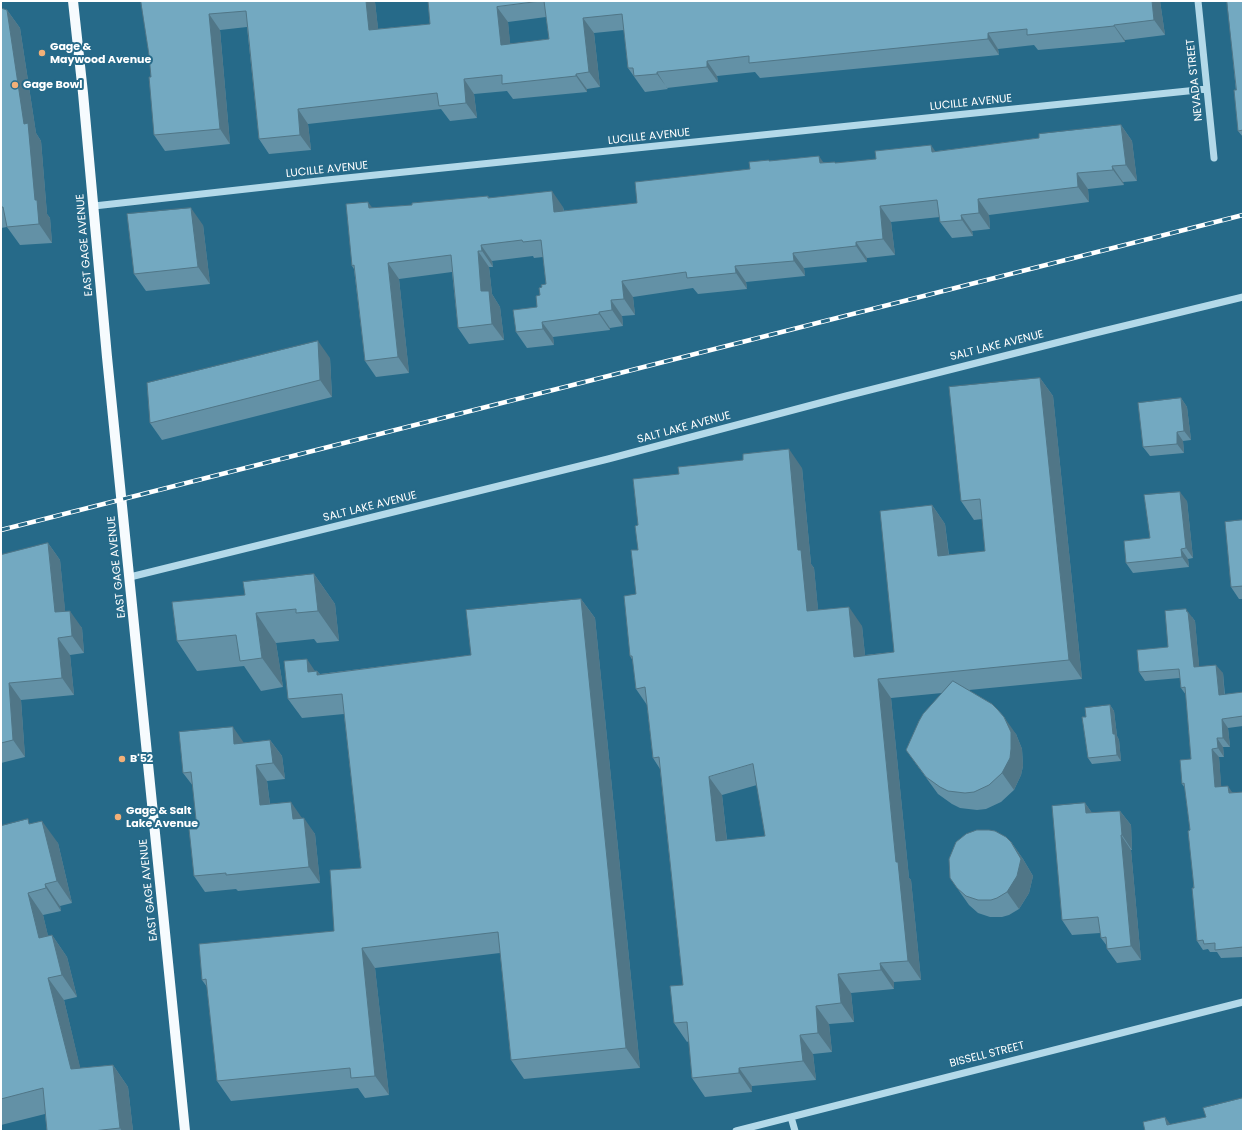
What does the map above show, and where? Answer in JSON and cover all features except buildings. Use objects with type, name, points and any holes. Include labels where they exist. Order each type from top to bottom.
[{"type":"main road","name":"EAST GAGE AVENUE","points":[[73,1],[94,206],[107,357],[185,1131]]},
{"type":"street","name":"NEVADA STREET","points":[[1198,1],[1214,158]]},
{"type":"street","name":"LUCILLE AVENUE","points":[[94,206],[327,180],[1207,89]]},
{"type":"street","name":"SALT LAKE AVENUE","points":[[130,578],[601,461],[846,396],[1243,297]]},
{"type":"street","name":"BISSELL STREET","points":[[736,1131],[1243,1002]]},
{"type":"street","points":[[791,1117],[795,1131]]},
{"type":"railway","points":[[1,530],[1243,215]]},
{"type":"place","name":"Gage & Maywood Avenue","points":[[42,53]]},
{"type":"place","name":"Gage Bowl","points":[[15,85]]},
{"type":"place","name":"B'52","points":[[122,759]]},
{"type":"place","name":"Gage & Salt Lake Avenue","points":[[118,817]]}]
